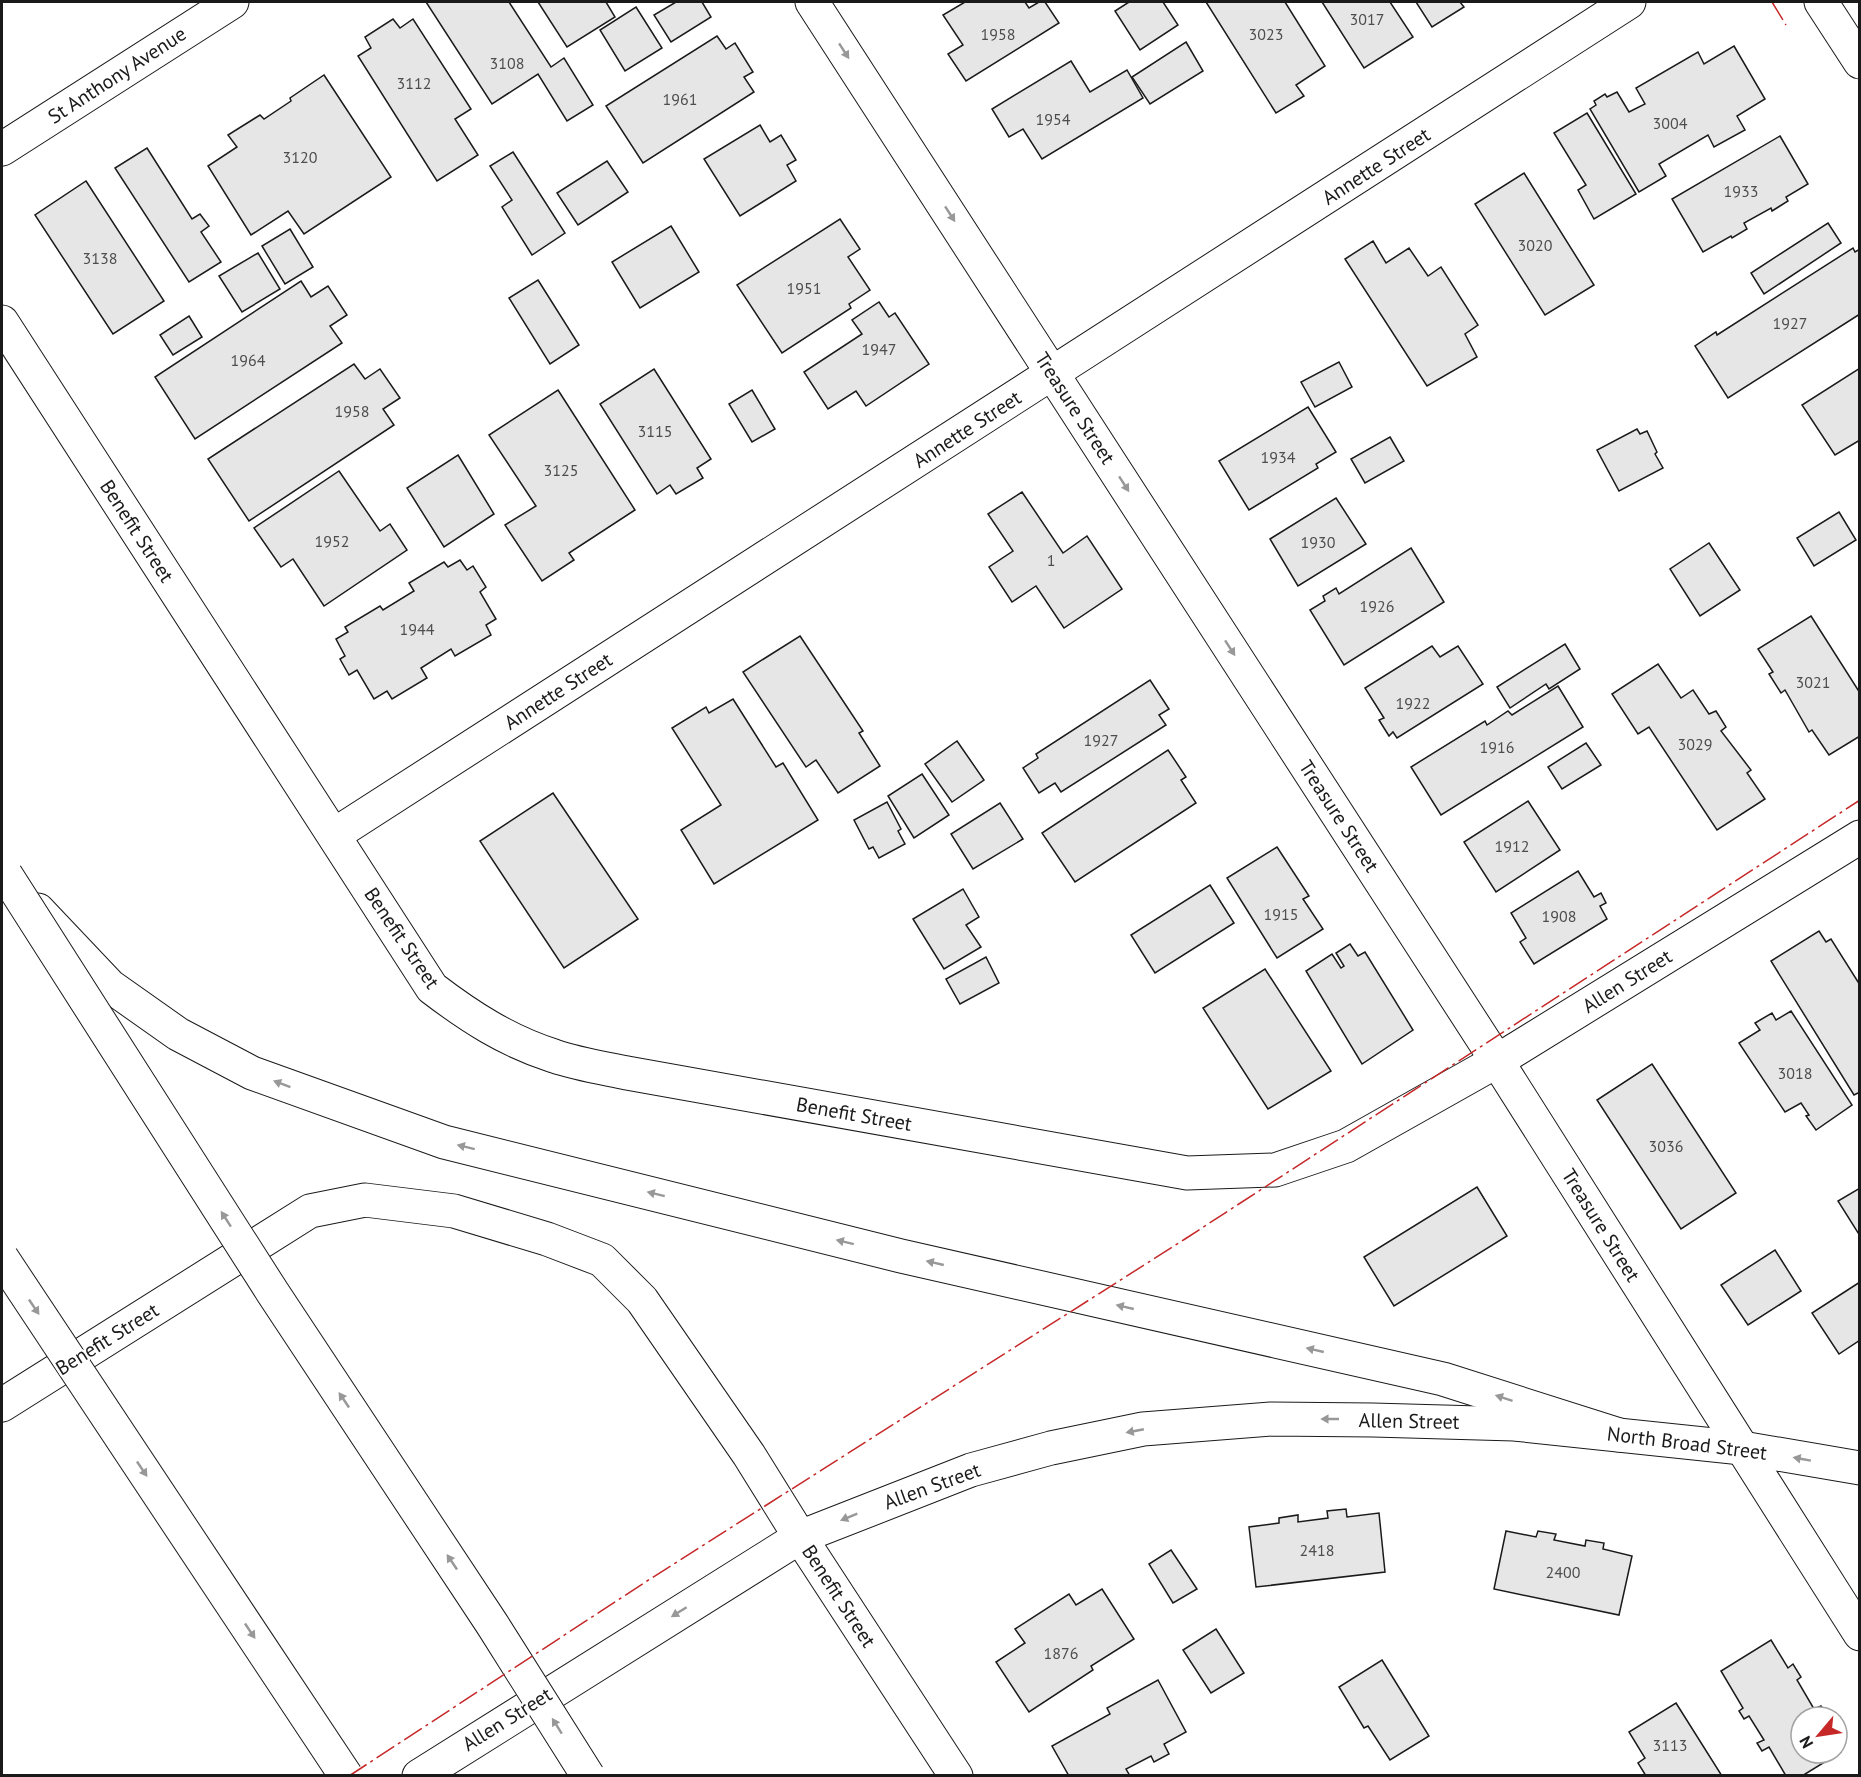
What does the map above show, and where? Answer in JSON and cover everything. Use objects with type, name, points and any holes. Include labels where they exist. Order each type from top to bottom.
[{"type":"main road","name":"St Anthony Avenue","points":[[2,149],[232,2]]},
{"type":"main road","name":"Treasure Street","points":[[812,2],[1497,1061],[1860,1634]]},
{"type":"main road","name":"Annette Street","points":[[334,835],[1629,2]]},
{"type":"main road","points":[[1821,2],[1860,62]]},
{"type":"main road","name":"Benefit Street","points":[[2,322],[432,988],[471,1018],[509,1038],[554,1056],[627,1073],[1187,1173]]},
{"type":"main road","name":"Allen Street","points":[[1187,1173],[1275,1170],[1346,1146],[1497,1061],[1860,837]]},
{"type":"main road","points":[[4,872],[110,986],[178,1034],[252,1073],[444,1142],[902,1256],[1443,1379],[1620,1435]]},
{"type":"main road","points":[[4,872],[267,1283],[492,1624],[588,1776]]},
{"type":"main road","name":"Benefit Street","points":[[2,1405],[310,1211],[365,1200],[454,1211],[548,1239],[602,1260],[642,1300],[749,1455],[956,1776]]},
{"type":"main road","points":[[2,1258],[346,1776]]},
{"type":"main road","name":"Allen Street","points":[[418,1776],[800,1537],[971,1470],[1051,1448],[1143,1429],[1271,1419],[1373,1419],[1514,1424]]},
{"type":"main road","name":"North Broad Street","points":[[1514,1424],[1742,1448],[1860,1468]]},
{"type":"building","points":[[426,2],[509,2],[551,67],[564,58],[593,105],[567,121],[538,74],[492,104]]},
{"type":"building","points":[[538,2],[606,2],[615,17],[567,47]]},
{"type":"building","points":[[676,2],[702,2],[711,17],[671,42],[654,15]]},
{"type":"building","points":[[965,2],[1025,2],[1029,8],[1039,2],[1045,2],[1059,23],[966,81],[948,54],[963,45],[943,15]]},
{"type":"building","points":[[1129,2],[1163,2],[1178,25],[1140,50],[1115,11]]},
{"type":"building","points":[[1206,2],[1285,2],[1325,66],[1296,85],[1304,96],[1276,113]]},
{"type":"building","points":[[1322,2],[1390,2],[1413,37],[1364,68]]},
{"type":"building","points":[[1416,2],[1460,2],[1464,7],[1432,27]]},
{"type":"building","points":[[636,7],[662,48],[625,71],[600,30]]},
{"type":"building","points":[[393,19],[400,28],[413,19],[471,109],[455,119],[478,155],[437,181],[358,56],[371,48],[365,37]]},
{"type":"building","points":[[717,36],[726,49],[735,43],[753,72],[744,77],[754,92],[643,163],[606,106]]},
{"type":"building","points":[[1186,42],[1203,71],[1150,104],[1132,77]]},
{"type":"building","points":[[1734,46],[1765,99],[1737,116],[1745,130],[1714,147],[1708,135],[1659,164],[1666,176],[1639,192],[1590,109],[1596,105],[1594,101],[1605,94],[1607,97],[1617,92],[1629,112],[1645,104],[1636,88],[1698,52],[1704,64]]},
{"type":"building","points":[[1071,61],[1090,92],[1127,70],[1143,98],[1042,159],[1023,129],[1009,137],[992,109]]},
{"type":"building","points":[[324,75],[391,177],[304,234],[288,211],[251,235],[208,166],[237,147],[228,135],[260,115],[264,119]]},
{"type":"building","points":[[1587,113],[1636,194],[1594,219],[1578,190],[1586,185],[1554,133]]},
{"type":"building","points":[[760,125],[770,142],[781,135],[796,160],[787,165],[796,181],[740,216],[704,159]]},
{"type":"building","points":[[1780,136],[1808,184],[1786,197],[1788,201],[1772,211],[1771,208],[1744,223],[1747,229],[1703,252],[1672,199]]},
{"type":"building","points":[[147,148],[192,219],[200,214],[209,226],[201,232],[221,262],[189,282],[115,168]]},
{"type":"building","points":[[513,152],[565,233],[532,255],[502,207],[512,200],[490,166]]},
{"type":"building","points":[[607,161],[628,192],[578,225],[557,193]]},
{"type":"building","points":[[1524,173],[1594,285],[1545,315],[1475,204]]},
{"type":"building","points":[[86,181],[164,301],[113,334],[35,215]]},
{"type":"building","points":[[840,219],[860,249],[848,257],[870,290],[849,304],[851,308],[782,353],[737,285]]},
{"type":"building","points":[[1828,223],[1841,243],[1764,294],[1751,273]]},
{"type":"building","points":[[671,226],[699,272],[640,308],[612,262]]},
{"type":"building","points":[[290,229],[313,267],[285,284],[262,246]]},
{"type":"building","points":[[1373,241],[1386,263],[1409,248],[1428,276],[1441,267],[1478,325],[1465,334],[1477,357],[1427,386],[1345,259]]},
{"type":"building","points":[[1853,248],[1855,252],[1860,249],[1860,314],[1728,398],[1695,346],[1716,332],[1717,335]]},
{"type":"building","points":[[258,253],[280,289],[242,312],[219,276]]},
{"type":"building","points":[[538,280],[579,345],[550,364],[509,298]]},
{"type":"building","points":[[301,281],[311,297],[328,286],[347,315],[330,326],[342,343],[195,439],[155,377]]},
{"type":"building","points":[[879,302],[889,317],[895,313],[929,364],[866,406],[856,391],[828,409],[804,372],[862,334],[852,320]]},
{"type":"building","points":[[189,316],[202,337],[173,355],[160,335]]},
{"type":"building","points":[[1339,362],[1352,387],[1315,407],[1301,382]]},
{"type":"building","points":[[354,364],[365,379],[380,369],[400,398],[383,409],[394,425],[249,521],[208,459]]},
{"type":"building","points":[[1860,368],[1860,440],[1835,455],[1802,405]]},
{"type":"building","points":[[654,369],[711,459],[697,468],[703,478],[676,494],[670,485],[657,494],[600,404]]},
{"type":"building","points":[[558,390],[635,510],[569,553],[574,560],[542,581],[505,525],[536,506],[489,435]]},
{"type":"building","points":[[752,390],[775,429],[752,442],[729,404]]},
{"type":"building","points":[[1308,407],[1336,452],[1316,464],[1318,468],[1249,510],[1219,461]]},
{"type":"building","points":[[1637,429],[1640,434],[1647,431],[1663,468],[1619,491],[1597,450]]},
{"type":"building","points":[[1390,437],[1404,461],[1365,483],[1351,459]]},
{"type":"building","points":[[458,455],[494,514],[444,547],[407,488]]},
{"type":"building","points":[[339,471],[380,531],[390,524],[407,550],[324,606],[293,559],[281,567],[254,528]]},
{"type":"building","points":[[1022,492],[1063,553],[1087,536],[1122,589],[1064,628],[1036,586],[1012,602],[989,567],[1013,551],[988,514]]},
{"type":"building","points":[[1336,498],[1366,544],[1298,586],[1270,539]]},
{"type":"building","points":[[1839,512],[1856,540],[1814,566],[1797,538]]},
{"type":"building","points":[[1709,543],[1740,590],[1700,616],[1670,569]]},
{"type":"building","points":[[1411,548],[1444,602],[1344,665],[1310,610],[1325,601],[1323,596],[1336,588],[1339,594]]},
{"type":"building","points":[[460,560],[467,570],[473,566],[486,587],[480,592],[496,619],[486,625],[491,635],[455,656],[451,649],[421,668],[427,678],[392,699],[387,691],[374,699],[357,670],[349,675],[340,659],[345,656],[336,639],[348,632],[345,627],[380,606],[383,610],[414,591],[409,583],[444,562],[448,567]]},
{"type":"building","points":[[1811,616],[1860,693],[1860,736],[1829,755],[1812,730],[1809,732],[1785,690],[1781,693],[1769,674],[1773,672],[1758,649]]},
{"type":"building","points":[[800,636],[863,731],[859,733],[880,766],[838,793],[816,760],[806,767],[743,672]]},
{"type":"building","points":[[1565,644],[1580,669],[1549,689],[1546,684],[1510,708],[1497,687]]},
{"type":"building","points":[[1432,646],[1440,657],[1458,646],[1483,684],[1397,738],[1393,732],[1389,736],[1379,720],[1384,718],[1365,688]]},
{"type":"building","points":[[1658,664],[1681,698],[1693,690],[1709,714],[1716,711],[1726,727],[1721,731],[1751,770],[1747,773],[1765,799],[1717,830],[1649,727],[1638,734],[1612,694]]},
{"type":"building","points":[[1150,680],[1169,709],[1159,715],[1166,725],[1061,792],[1055,783],[1039,793],[1023,768],[1038,758],[1036,754]]},
{"type":"building","points":[[1558,686],[1583,727],[1441,815],[1411,767],[1485,721],[1487,725],[1508,711],[1512,715]]},
{"type":"building","points":[[733,699],[776,767],[783,763],[818,820],[714,884],[681,830],[721,805],[672,728],[706,707],[709,713]]},
{"type":"building","points":[[957,741],[984,780],[952,802],[925,764]]},
{"type":"building","points":[[1586,743],[1601,765],[1562,789],[1548,767]]},
{"type":"building","points":[[1168,750],[1186,777],[1181,780],[1196,803],[1075,882],[1042,833]]},
{"type":"building","points":[[922,774],[949,815],[914,838],[888,796]]},
{"type":"building","points":[[553,793],[638,919],[564,968],[480,841]]},
{"type":"building","points":[[1528,801],[1560,850],[1496,892],[1464,842]]},
{"type":"building","points":[[887,802],[901,829],[898,831],[905,844],[879,858],[873,847],[869,849],[854,820]]},
{"type":"building","points":[[1000,803],[1023,839],[973,869],[951,834]]},
{"type":"building","points":[[1277,847],[1309,896],[1303,899],[1323,929],[1277,958],[1227,878]]},
{"type":"building","points":[[1578,871],[1594,897],[1601,893],[1606,903],[1600,906],[1607,919],[1534,964],[1520,942],[1526,938],[1511,913]]},
{"type":"building","points":[[1210,885],[1234,923],[1155,973],[1131,935]]},
{"type":"building","points":[[963,889],[979,917],[966,925],[981,947],[944,969],[913,919]]},
{"type":"building","points":[[1819,931],[1826,942],[1831,939],[1860,985],[1860,1092],[1854,1095],[1771,961]]},
{"type":"building","points":[[1350,944],[1358,956],[1365,952],[1413,1030],[1362,1064],[1306,971],[1332,954],[1341,968],[1344,966],[1336,953]]},
{"type":"building","points":[[986,957],[999,983],[960,1004],[946,979]]},
{"type":"building","points":[[1265,969],[1331,1071],[1268,1109],[1203,1008]]},
{"type":"building","points":[[1791,1011],[1852,1105],[1816,1130],[1806,1116],[1809,1115],[1801,1103],[1785,1112],[1739,1043],[1760,1030],[1755,1023],[1772,1013],[1776,1020]]},
{"type":"building","points":[[1652,1064],[1736,1193],[1681,1229],[1597,1100]]},
{"type":"building","points":[[1477,1187],[1507,1236],[1394,1306],[1364,1257]]},
{"type":"building","points":[[1860,1188],[1860,1236],[1838,1201]]},
{"type":"building","points":[[1775,1250],[1801,1291],[1748,1325],[1721,1285]]},
{"type":"building","points":[[1860,1282],[1860,1340],[1839,1354],[1812,1313]]},
{"type":"building","points":[[1346,1509],[1347,1517],[1379,1513],[1385,1572],[1256,1587],[1249,1527],[1279,1523],[1279,1518],[1298,1515],[1298,1522],[1328,1518],[1327,1511]]},
{"type":"building","points":[[1506,1531],[1536,1537],[1538,1531],[1556,1534],[1554,1540],[1585,1546],[1586,1540],[1604,1543],[1603,1549],[1632,1556],[1619,1615],[1494,1589]]},
{"type":"building","points":[[1171,1550],[1197,1589],[1173,1603],[1149,1564]]},
{"type":"building","points":[[1102,1589],[1134,1639],[1091,1666],[1093,1670],[1029,1712],[996,1662],[1025,1643],[1015,1629],[1069,1594],[1076,1605]]},
{"type":"building","points":[[1216,1629],[1244,1673],[1211,1693],[1183,1650]]},
{"type":"building","points":[[1771,1640],[1788,1668],[1793,1664],[1801,1677],[1797,1680],[1812,1705],[1789,1705],[1789,1765],[1820,1765],[1802,1776],[1786,1776],[1769,1747],[1762,1751],[1757,1743],[1764,1740],[1749,1716],[1744,1719],[1739,1711],[1743,1708],[1721,1671]]},
{"type":"building","points":[[1382,1660],[1429,1736],[1390,1760],[1368,1726],[1364,1728],[1339,1687]]},
{"type":"building","points":[[1158,1680],[1186,1732],[1164,1744],[1169,1754],[1154,1762],[1151,1756],[1126,1769],[1130,1776],[1069,1776],[1052,1746],[1110,1714],[1107,1708]]},
{"type":"building","points":[[1676,1703],[1722,1776],[1646,1776],[1638,1763],[1645,1758],[1629,1732]]},
{"type":"power","points":[[1772,2],[1786,25]]},
{"type":"power","points":[[349,1776],[647,1581],[1185,1239],[1860,800]]}]
